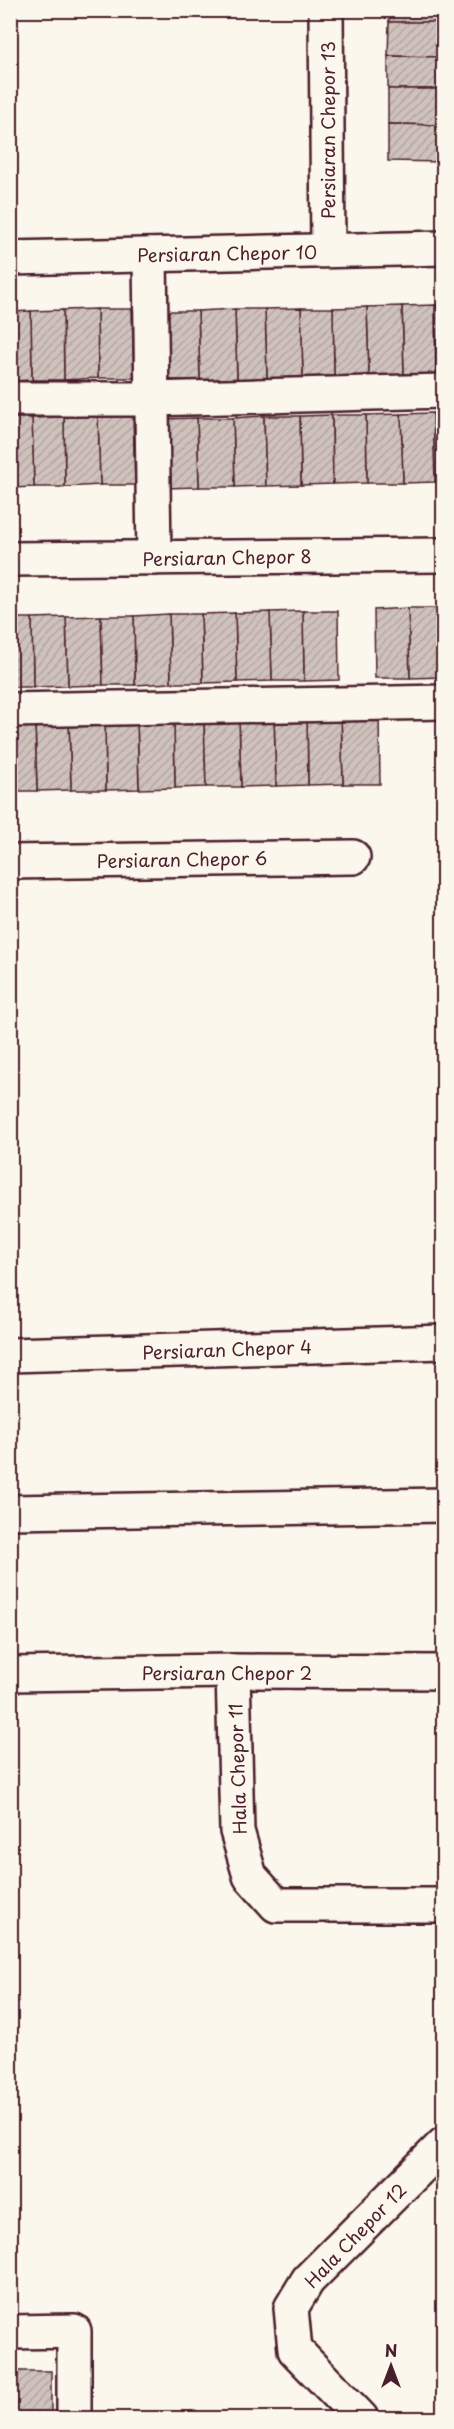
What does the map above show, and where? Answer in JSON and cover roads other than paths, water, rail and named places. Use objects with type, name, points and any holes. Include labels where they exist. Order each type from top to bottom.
[{"type":"street","name":"Persiaran Chepor 13","points":[[326,10],[328,250]]},
{"type":"street","name":"Persiaran Chepor 10","points":[[10,258],[444,248]]},
{"type":"street","points":[[150,255],[154,558]]},
{"type":"street","points":[[10,399],[152,399],[444,391]]},
{"type":"street","name":"Persiaran Chepor 8","points":[[10,559],[444,555]]},
{"type":"street","points":[[10,710],[444,702]]},
{"type":"street","name":"Persiaran Chepor 6","points":[[10,862],[352,857]]},
{"type":"street","name":"Persiaran Chepor 4","points":[[10,1355],[444,1342]]},
{"type":"street","points":[[10,1512],[444,1505]]},
{"type":"street","name":"Persiaran Chepor 2","points":[[10,1674],[234,1671],[444,1672]]},
{"type":"street","name":"Hala Chepor 11","points":[[234,1671],[237,1831],[249,1876],[276,1905],[444,1905]]},
{"type":"street","name":"Hala Chepor 12","points":[[361,2418],[295,2350],[291,2308],[308,2280],[444,2144]]},
{"type":"street","points":[[10,2332],[74,2331],[74,2418]]}]
